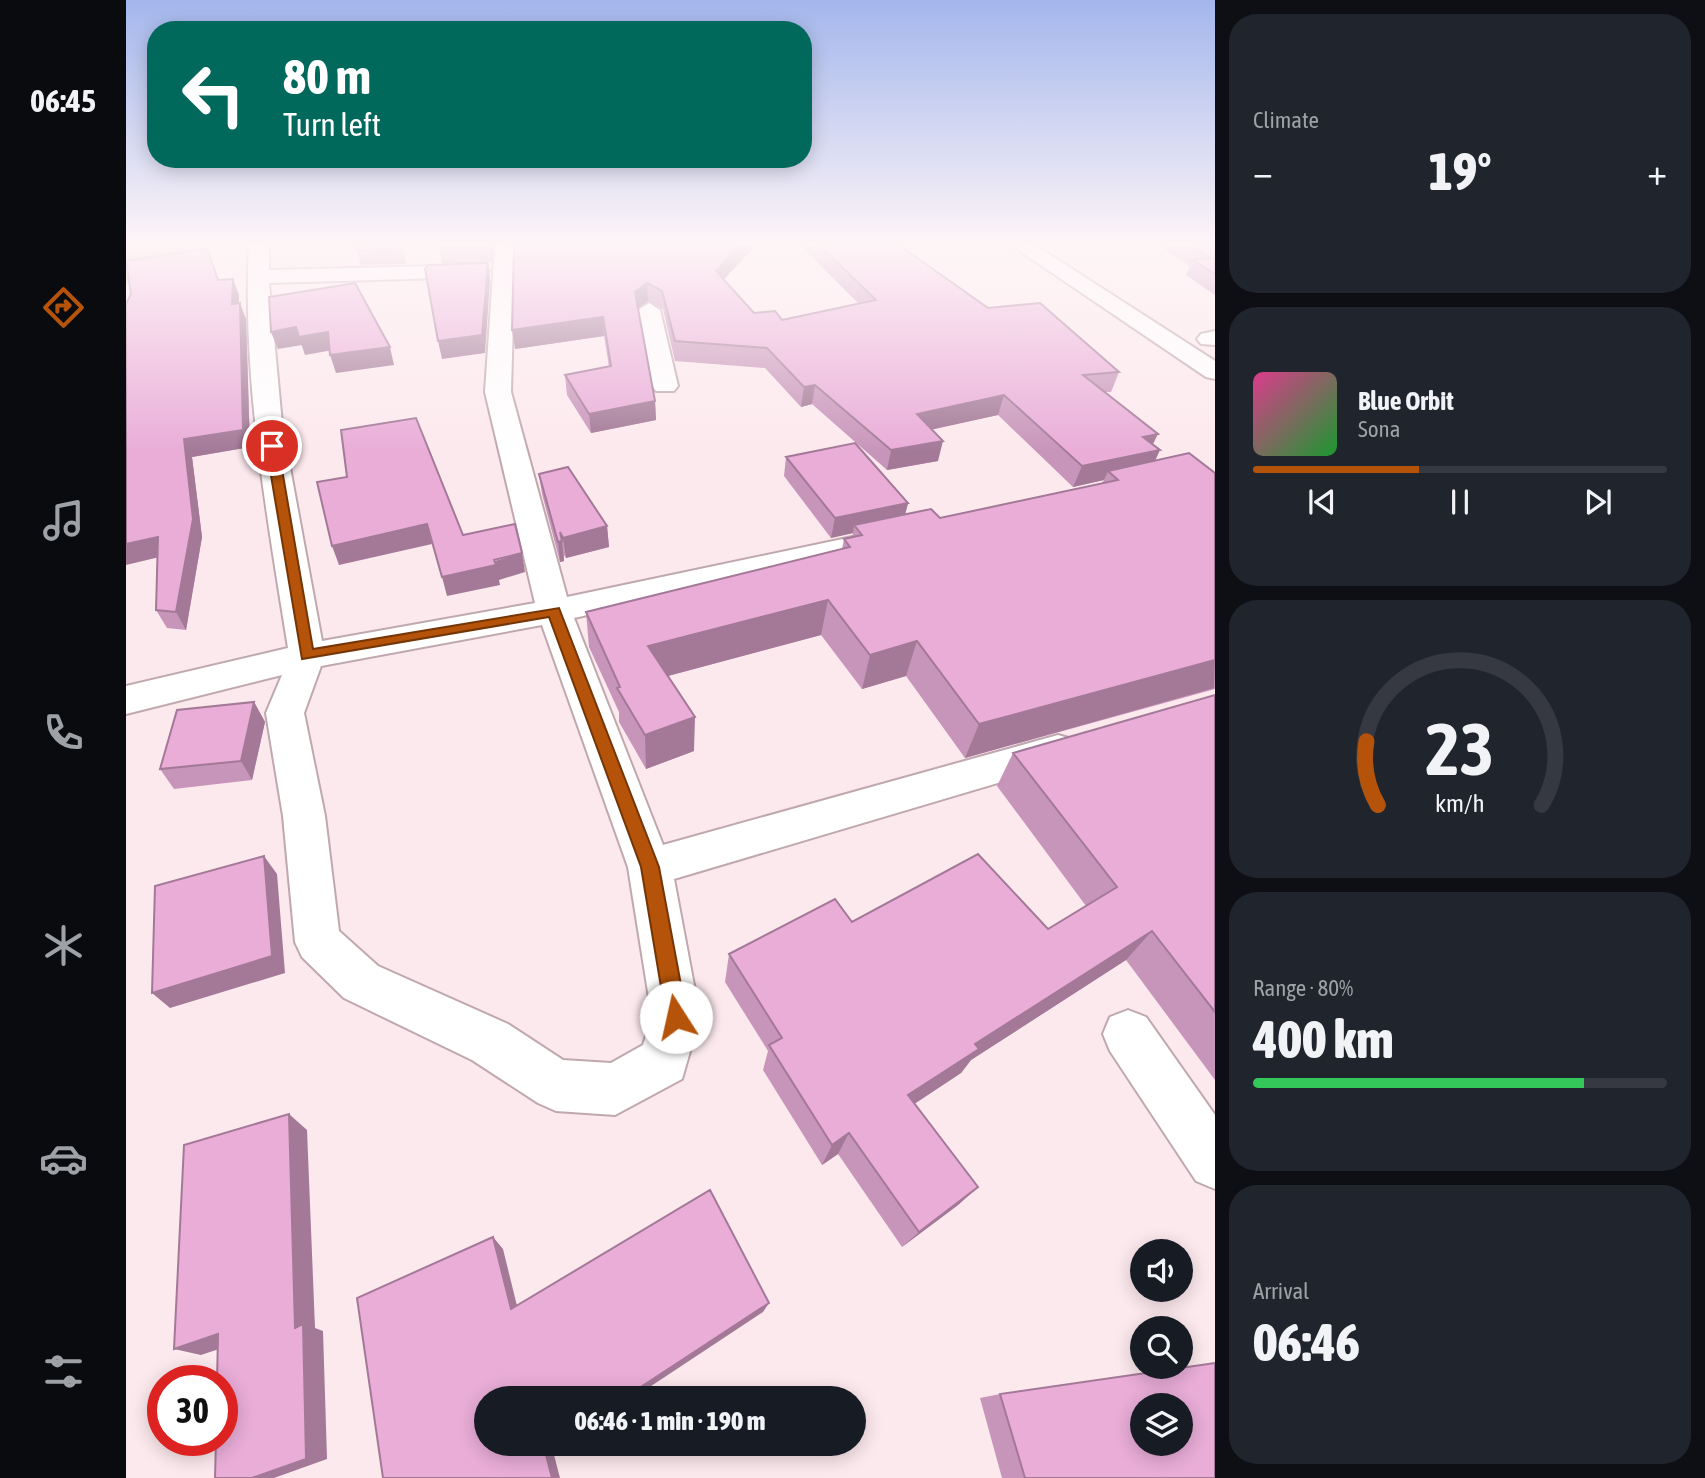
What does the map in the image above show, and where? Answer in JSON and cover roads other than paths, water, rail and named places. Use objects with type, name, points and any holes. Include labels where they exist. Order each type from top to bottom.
[{"type":"street","points":[[261,314],[269,424],[281,511],[307,656],[285,713],[304,816],[310,892],[318,942],[361,982],[490,1042],[556,1085],[615,1089],[664,1061],[676,1017],[650,867],[554,611],[498,392],[504,314]]},
{"type":"street","points":[[650,314],[665,386]]},
{"type":"street","points":[[1126,314],[1215,372]]},
{"type":"street","points":[[126,699],[307,656],[554,611],[918,532]]},
{"type":"street","points":[[650,867],[1094,740]]},
{"type":"street","points":[[1128,1034],[1215,1161]]}]
